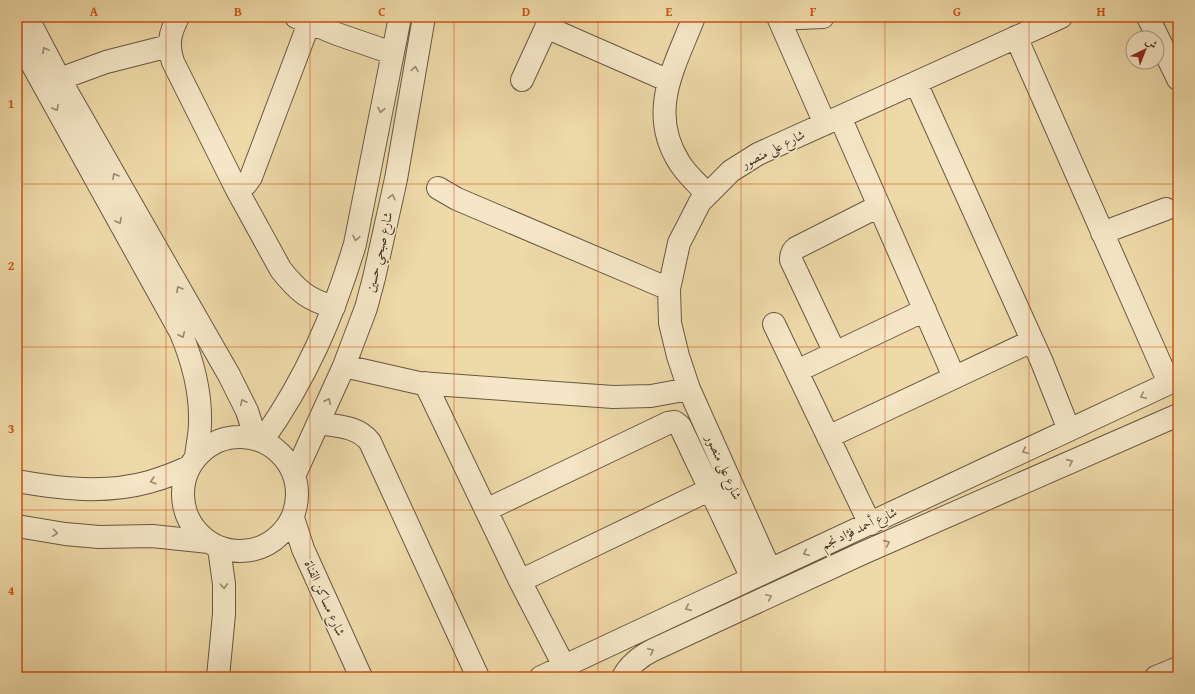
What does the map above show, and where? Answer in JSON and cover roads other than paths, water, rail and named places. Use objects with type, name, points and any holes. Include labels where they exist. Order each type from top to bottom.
[{"type":"street","points":[[27,17],[51,82],[180,333],[188,351],[197,381],[200,406],[200,424],[193,462],[184,484],[183,503],[186,514],[192,525],[199,534],[214,545],[224,584],[224,614],[218,677]]},
{"type":"street","points":[[178,17],[172,31],[169,46],[170,54],[176,70],[281,270],[308,298],[334,307]]},
{"type":"street","name":"شارع صبحي حسين","points":[[259,440],[294,393],[322,337],[334,307],[355,244],[400,17]]},
{"type":"street","name":"شارع صبحي حسين","points":[[295,474],[344,366],[361,323],[374,278],[396,179],[424,17]]},
{"type":"street","points":[[694,17],[669,81],[665,99],[664,116],[666,132],[671,149],[680,164],[707,194]]},
{"type":"street","points":[[778,17],[832,121],[879,206],[954,377]]},
{"type":"street","points":[[793,17],[823,17]]},
{"type":"street","name":"شارع على منصور","points":[[761,574],[689,389],[678,356],[670,323],[669,289],[678,243],[700,202],[731,172],[758,154],[1061,17]]},
{"type":"street","points":[[1148,17],[1178,79]]},
{"type":"street","points":[[238,190],[246,184],[251,177],[303,20],[392,53]]},
{"type":"street","points":[[522,80],[549,22],[669,81]]},
{"type":"street","points":[[17,37],[51,82],[220,356],[247,411],[259,440]]},
{"type":"street","points":[[1016,37],[1102,233],[1174,381]]},
{"type":"street","points":[[51,82],[122,58],[169,46]]},
{"type":"street","points":[[916,83],[1032,341],[1069,430]]},
{"type":"street","points":[[438,188],[457,200],[669,289]]},
{"type":"street","points":[[835,353],[791,260],[792,251],[879,206]]},
{"type":"street","points":[[1102,233],[1166,209]]},
{"type":"street","points":[[797,371],[925,310]]},
{"type":"street","points":[[774,324],[870,524]]},
{"type":"street","points":[[828,437],[1032,341]]},
{"type":"street","points":[[344,366],[425,383],[613,397],[651,396],[689,389]]},
{"type":"street","name":"شارع أحمد فؤاد نجم","points":[[540,677],[1174,381]]},
{"type":"street","points":[[425,383],[520,581],[564,666]]},
{"type":"street","name":"شارع أحمد فؤاد نجم","points":[[623,677],[633,663],[642,655],[863,553],[1178,415]]},
{"type":"street","points":[[486,510],[672,422],[680,426],[711,489],[761,574]]},
{"type":"street","points":[[318,423],[351,428],[365,435],[370,442],[478,677]]},
{"type":"street","points":[[17,481],[83,489],[127,487],[148,482],[193,462],[206,448],[217,441],[243,437],[259,440],[282,454],[295,474],[298,496],[293,518],[287,529],[268,545],[256,550],[244,552],[231,551],[214,545],[152,536],[99,537],[65,534],[17,526]]},
{"type":"street","points":[[520,581],[711,489]]},
{"type":"street","name":"شارع مساكن القناة","points":[[293,518],[303,549],[361,677]]},
{"type":"street","points":[[1156,677],[1178,668]]}]
